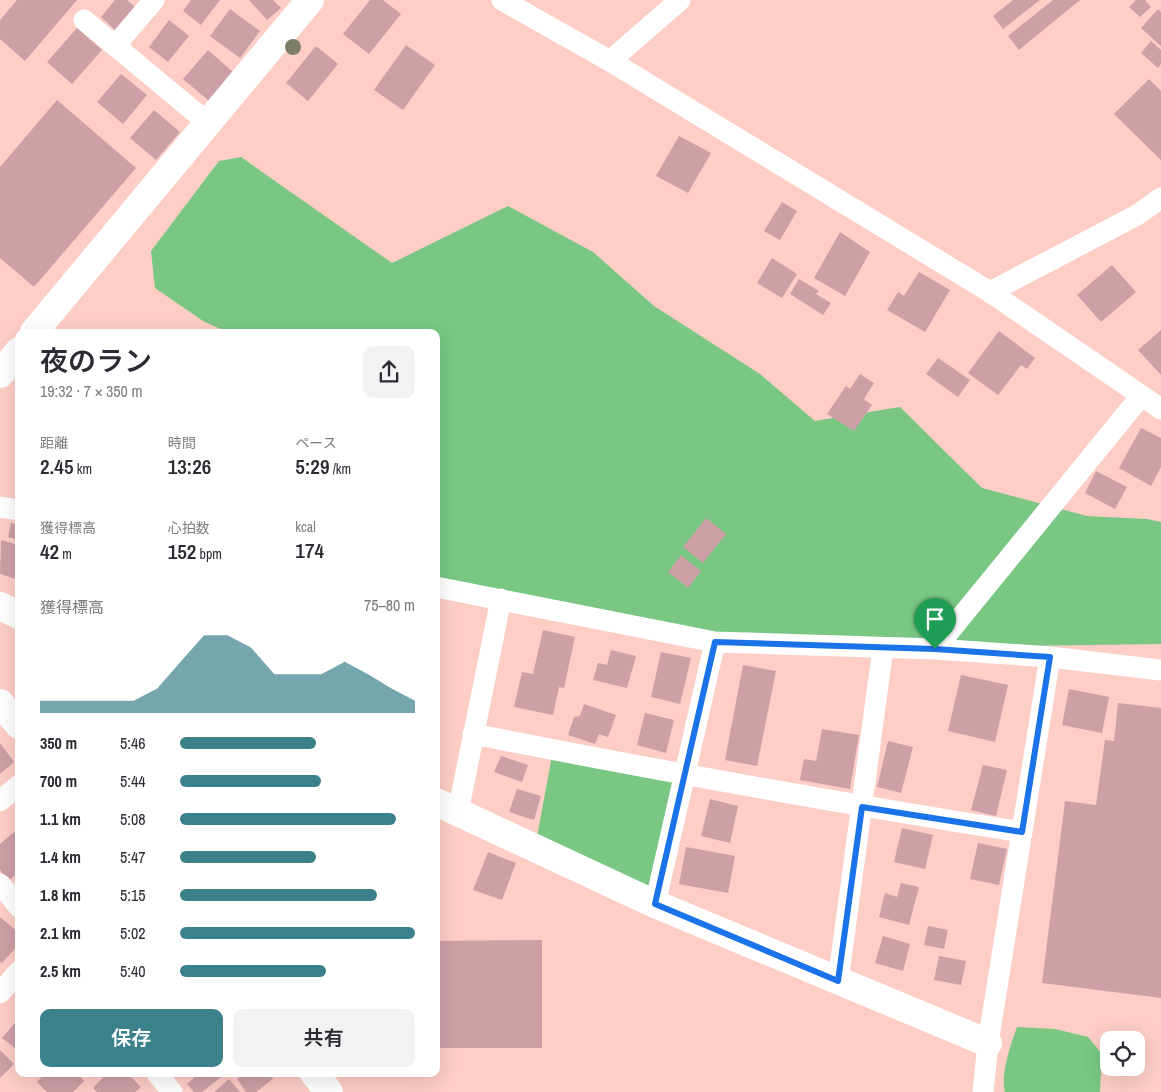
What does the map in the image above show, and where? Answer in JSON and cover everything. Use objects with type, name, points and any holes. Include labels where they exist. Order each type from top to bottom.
[{"type":"street","points":[[115,46],[154,0]]},
{"type":"street","points":[[36,329],[310,0]]},
{"type":"street","points":[[502,0],[610,61],[990,292],[1160,408]]},
{"type":"street","points":[[610,61],[680,0]]},
{"type":"street","points":[[84,20],[208,123]]},
{"type":"street","points":[[990,292],[1137,215],[1161,198]]},
{"type":"street","points":[[0,374],[15,356]]},
{"type":"street","points":[[935,649],[1142,396]]},
{"type":"street","points":[[0,507],[15,509]]},
{"type":"street","points":[[440,588],[715,642],[935,649],[1050,657],[1161,670]]},
{"type":"street","points":[[501,599],[473,734],[447,807],[655,904],[988,1044]]},
{"type":"street","points":[[0,606],[15,612]]},
{"type":"street","points":[[655,904],[715,642]]},
{"type":"street","points":[[838,981],[883,648]]},
{"type":"street","points":[[983,1092],[988,1044],[1050,657]]},
{"type":"street","points":[[0,703],[15,720]]},
{"type":"street","points":[[473,734],[684,776],[1022,832]]},
{"type":"street","points":[[0,801],[15,788]]},
{"type":"street","points":[[0,884],[15,901]]},
{"type":"street","points":[[0,993],[15,976]]},
{"type":"street","points":[[160,1077],[172,1092]]},
{"type":"street","points":[[317,1077],[329,1092]]},
{"type":"green space","points":[[241,157],[392,263],[508,206],[593,252],[654,306],[760,374],[815,421],[900,407],[982,488],[1087,516],[1147,519],[1161,522],[1161,644],[883,648],[715,642],[440,588],[440,329],[220,329],[203,321],[155,288],[151,251],[219,161]]},
{"type":"green space","points":[[553,750],[682,784],[655,904],[535,848]]},
{"type":"green space","points":[[1017,1027],[1055,1029],[1088,1037],[1100,1052],[1100,1092],[1005,1092],[1004,1077],[1009,1050]]},
{"type":"building","points":[[17,0],[77,0],[25,61],[0,39],[0,20]]},
{"type":"building","points":[[115,0],[127,0],[135,7],[115,30],[101,17]]},
{"type":"building","points":[[191,0],[220,0],[201,25],[183,11]]},
{"type":"building","points":[[249,0],[273,0],[281,8],[267,20]]},
{"type":"building","points":[[370,0],[383,0],[401,14],[369,54],[343,34]]},
{"type":"building","points":[[1013,0],[1040,0],[1003,29],[993,16]]},
{"type":"building","points":[[1053,0],[1080,0],[1019,50],[1008,36]]},
{"type":"building","points":[[1136,0],[1145,0],[1151,7],[1140,17],[1129,7]]},
{"type":"building","points":[[230,9],[260,31],[240,58],[210,36]]},
{"type":"building","points":[[1158,9],[1161,12],[1161,46],[1141,28]]},
{"type":"building","points":[[169,20],[189,36],[168,62],[149,47]]},
{"type":"building","points":[[77,28],[102,50],[72,84],[47,62]]},
{"type":"building","points":[[1151,41],[1161,50],[1161,64],[1158,68],[1141,53]]},
{"type":"building","points":[[406,45],[435,65],[403,110],[374,90]]},
{"type":"building","points":[[316,46],[338,64],[308,101],[286,83]]},
{"type":"building","points":[[208,50],[233,72],[209,101],[183,79]]},
{"type":"building","points":[[121,74],[147,95],[123,124],[97,102]]},
{"type":"building","points":[[1149,79],[1161,91],[1161,160],[1114,114]]},
{"type":"building","points":[[57,100],[136,168],[34,287],[0,258],[0,167]]},
{"type":"building","points":[[154,110],[180,132],[156,160],[130,138]]},
{"type":"building","points":[[679,136],[711,153],[688,193],[656,176]]},
{"type":"building","points":[[782,202],[797,211],[780,240],[764,231]]},
{"type":"building","points":[[840,232],[870,252],[845,296],[814,278]]},
{"type":"building","points":[[772,258],[797,274],[782,298],[757,283]]},
{"type":"building","points":[[1112,265],[1136,292],[1101,322],[1077,295]]},
{"type":"building","points":[[919,272],[950,290],[925,332],[887,310],[898,292],[904,296]]},
{"type":"building","points":[[799,279],[819,291],[816,294],[831,303],[823,315],[790,294]]},
{"type":"building","points":[[1161,330],[1161,375],[1138,350]]},
{"type":"building","points":[[999,331],[1035,358],[1027,369],[1021,365],[998,395],[968,373]]},
{"type":"building","points":[[938,358],[970,380],[958,397],[926,374]]},
{"type":"building","points":[[860,374],[874,383],[864,399],[872,405],[854,431],[827,414],[846,386],[850,389]]},
{"type":"building","points":[[1141,428],[1161,438],[1161,467],[1151,486],[1119,468]]},
{"type":"building","points":[[1096,471],[1127,487],[1115,509],[1085,493]]},
{"type":"building","points":[[706,518],[726,534],[703,563],[683,547]]},
{"type":"building","points":[[11,523],[15,524],[15,539],[8,537]]},
{"type":"building","points":[[1,540],[15,544],[15,579],[0,574]]},
{"type":"building","points":[[681,555],[701,571],[688,588],[668,572]]},
{"type":"building","points":[[543,630],[575,637],[564,688],[559,687],[553,715],[514,707],[522,672],[533,674]]},
{"type":"building","points":[[611,650],[636,656],[627,688],[593,680],[598,663],[607,665]]},
{"type":"building","points":[[661,652],[691,658],[680,704],[651,697]]},
{"type":"building","points":[[743,665],[776,671],[757,766],[725,760]]},
{"type":"building","points":[[961,675],[1008,685],[995,742],[948,731]]},
{"type":"building","points":[[1069,689],[1109,697],[1102,733],[1062,725]]},
{"type":"building","points":[[1118,703],[1161,708],[1161,998],[1042,983],[1065,801],[1096,805],[1105,740],[1114,741]]},
{"type":"building","points":[[584,704],[616,715],[608,737],[599,734],[595,744],[568,735],[574,717],[580,716]]},
{"type":"building","points":[[645,713],[674,720],[666,753],[637,745]]},
{"type":"building","points":[[822,729],[859,735],[850,789],[800,780],[804,759],[816,761]]},
{"type":"building","points":[[888,741],[913,747],[901,793],[877,787]]},
{"type":"building","points":[[0,743],[14,762],[0,774]]},
{"type":"building","points":[[501,756],[528,765],[522,782],[494,772]]},
{"type":"building","points":[[983,765],[1007,770],[996,816],[971,810]]},
{"type":"building","points":[[517,789],[541,796],[534,820],[509,812]]},
{"type":"building","points":[[710,799],[738,806],[730,843],[701,836]]},
{"type":"building","points":[[902,828],[933,835],[925,869],[894,862]]},
{"type":"building","points":[[14,832],[15,833],[15,875],[8,881],[0,870],[0,844]]},
{"type":"building","points":[[978,843],[1007,849],[999,885],[970,879]]},
{"type":"building","points":[[686,847],[735,856],[728,893],[679,884]]},
{"type":"building","points":[[488,852],[516,863],[502,900],[473,890]]},
{"type":"building","points":[[901,883],[919,887],[909,925],[879,917],[885,893],[897,897]]},
{"type":"building","points":[[0,917],[15,930],[15,948],[2,963],[0,962]]},
{"type":"building","points":[[928,926],[948,930],[944,949],[924,945]]},
{"type":"building","points":[[883,936],[910,944],[903,971],[875,963]]},
{"type":"building","points":[[542,940],[542,1048],[440,1048],[440,941]]},
{"type":"building","points":[[939,956],[966,961],[961,985],[934,980]]},
{"type":"building","points":[[15,1023],[15,1048],[2,1038]]},
{"type":"building","points":[[0,1050],[14,1064],[0,1078]]},
{"type":"building","points":[[42,1077],[80,1077],[84,1081],[73,1092],[47,1092],[37,1082]]},
{"type":"building","points":[[103,1077],[131,1077],[141,1087],[135,1092],[97,1092],[93,1088]]},
{"type":"building","points":[[221,1077],[202,1092],[194,1092],[187,1084],[194,1078]]},
{"type":"building","points":[[239,1077],[272,1077],[273,1079],[256,1092],[246,1092],[237,1079]]},
{"type":"building","points":[[229,1079],[240,1092],[214,1092]]},
{"type":"route","points":[[715,642],[935,649],[1050,657],[1022,832],[862,807],[838,981],[655,904],[715,642]]}]
